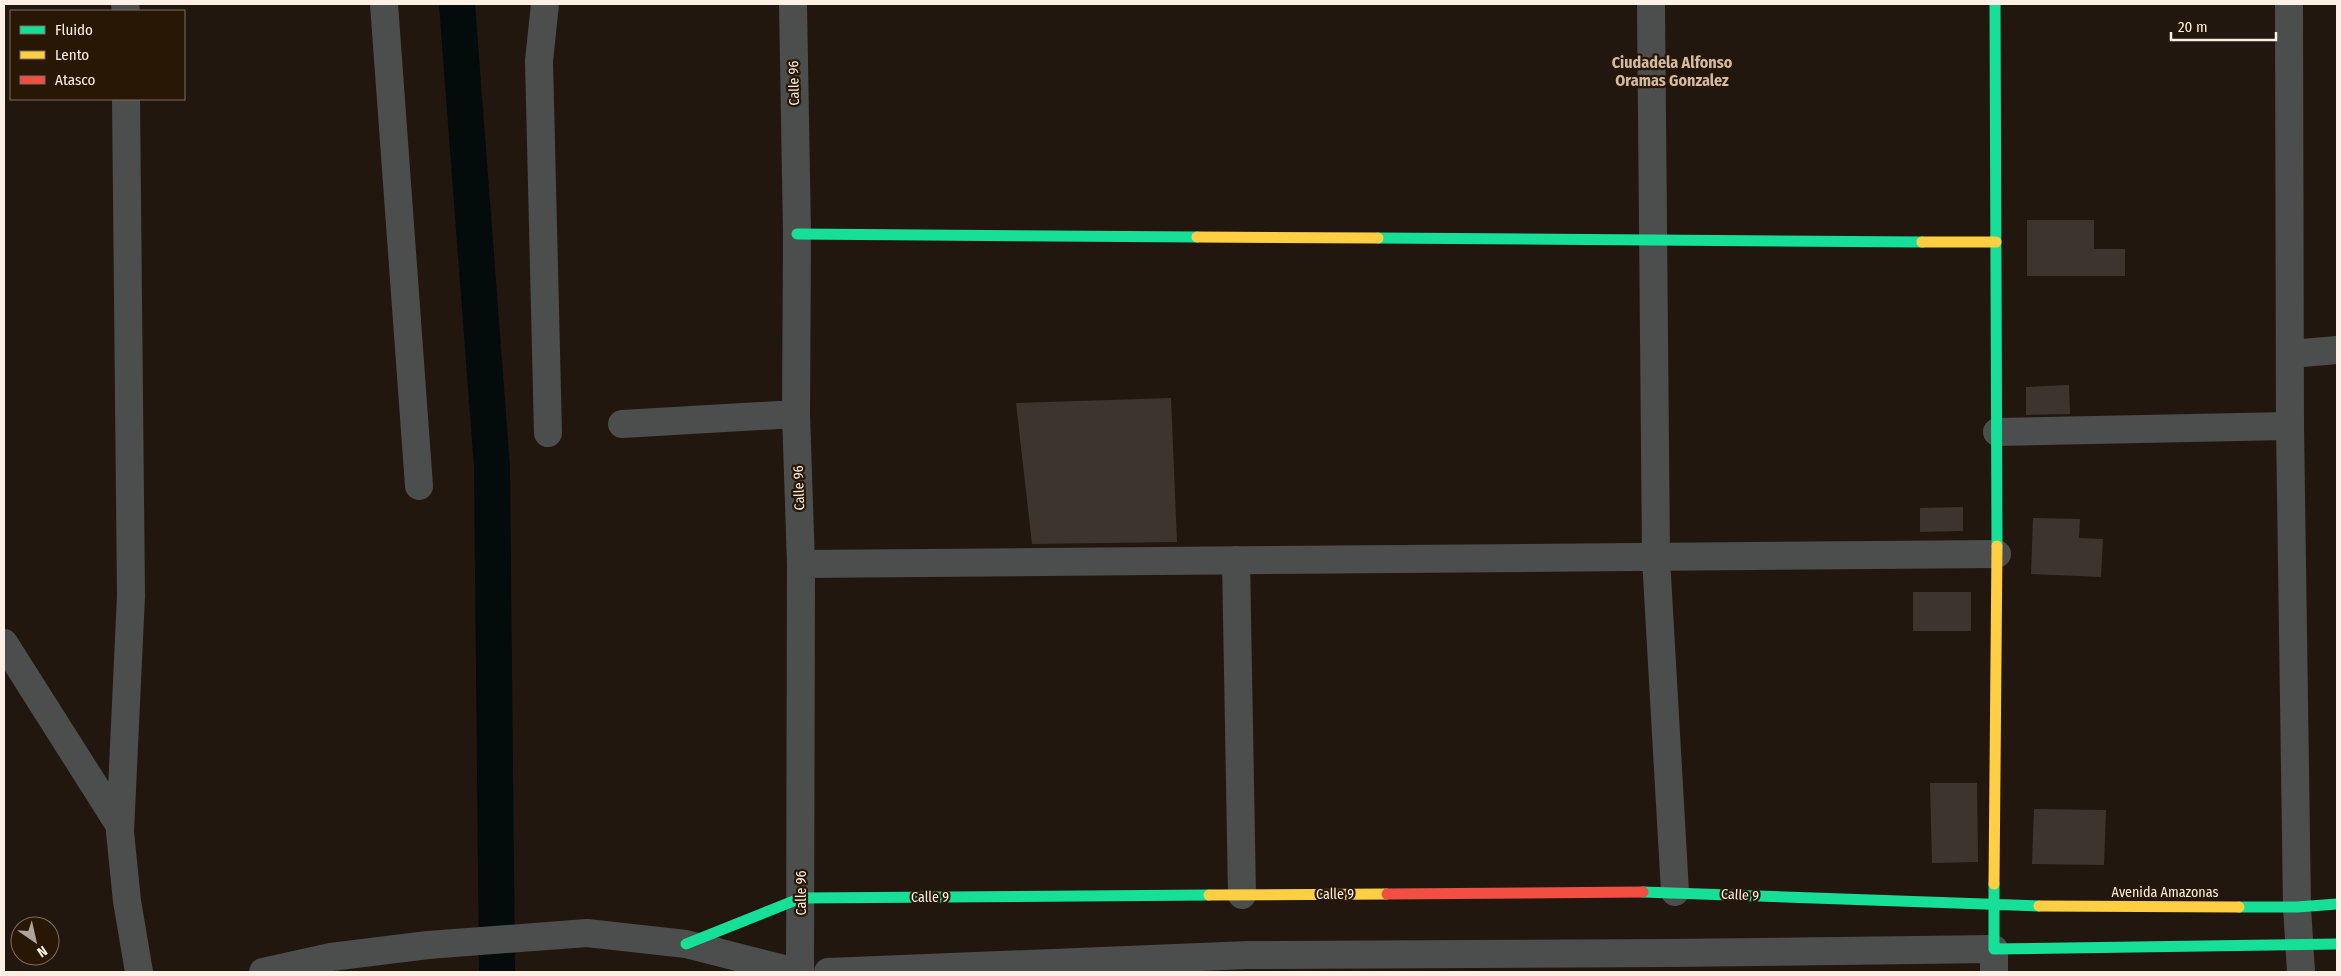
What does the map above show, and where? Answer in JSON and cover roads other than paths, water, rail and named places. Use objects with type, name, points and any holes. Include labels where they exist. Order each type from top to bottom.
[{"type":"street","points":[[384,4],[419,486]]},
{"type":"street","points":[[545,4],[539,61],[548,433]]},
{"type":"street","name":"Calle 96","points":[[793,4],[797,234],[796,414],[801,564],[800,972]]},
{"type":"street","points":[[1651,4],[1656,558],[1675,892]]},
{"type":"street","points":[[1994,960],[1997,554],[1995,4]]},
{"type":"street","points":[[2289,4],[2290,426],[2298,907],[2301,972]]},
{"type":"street","points":[[126,100],[131,596],[120,826],[128,901],[139,972]]},
{"type":"street","points":[[797,234],[1996,242]]},
{"type":"street","points":[[2291,354],[2337,350]]},
{"type":"street","points":[[622,424],[796,414]]},
{"type":"street","points":[[1997,432],[2290,426]]},
{"type":"street","points":[[801,564],[1997,554]]},
{"type":"street","points":[[1236,560],[1242,895]]},
{"type":"street","points":[[4,643],[120,826]]},
{"type":"street","name":"Calle 9","points":[[686,944],[801,898],[1675,892],[1993,906]]},
{"type":"street","name":"Avenida Amazonas","points":[[1993,906],[2298,907],[2337,904]]},
{"type":"street","name":"Calle 9","points":[[263,972],[331,957],[428,944],[587,933],[686,944],[796,972]]},
{"type":"street","points":[[828,972],[1249,964],[1994,960],[2300,944],[2337,944]]},
{"type":"waterway","points":[[457,4],[492,467],[497,972]]},
{"type":"district","name":"Ciudadela Alfonso Oramas Gonzalez","points":[[1672,71]]}]
